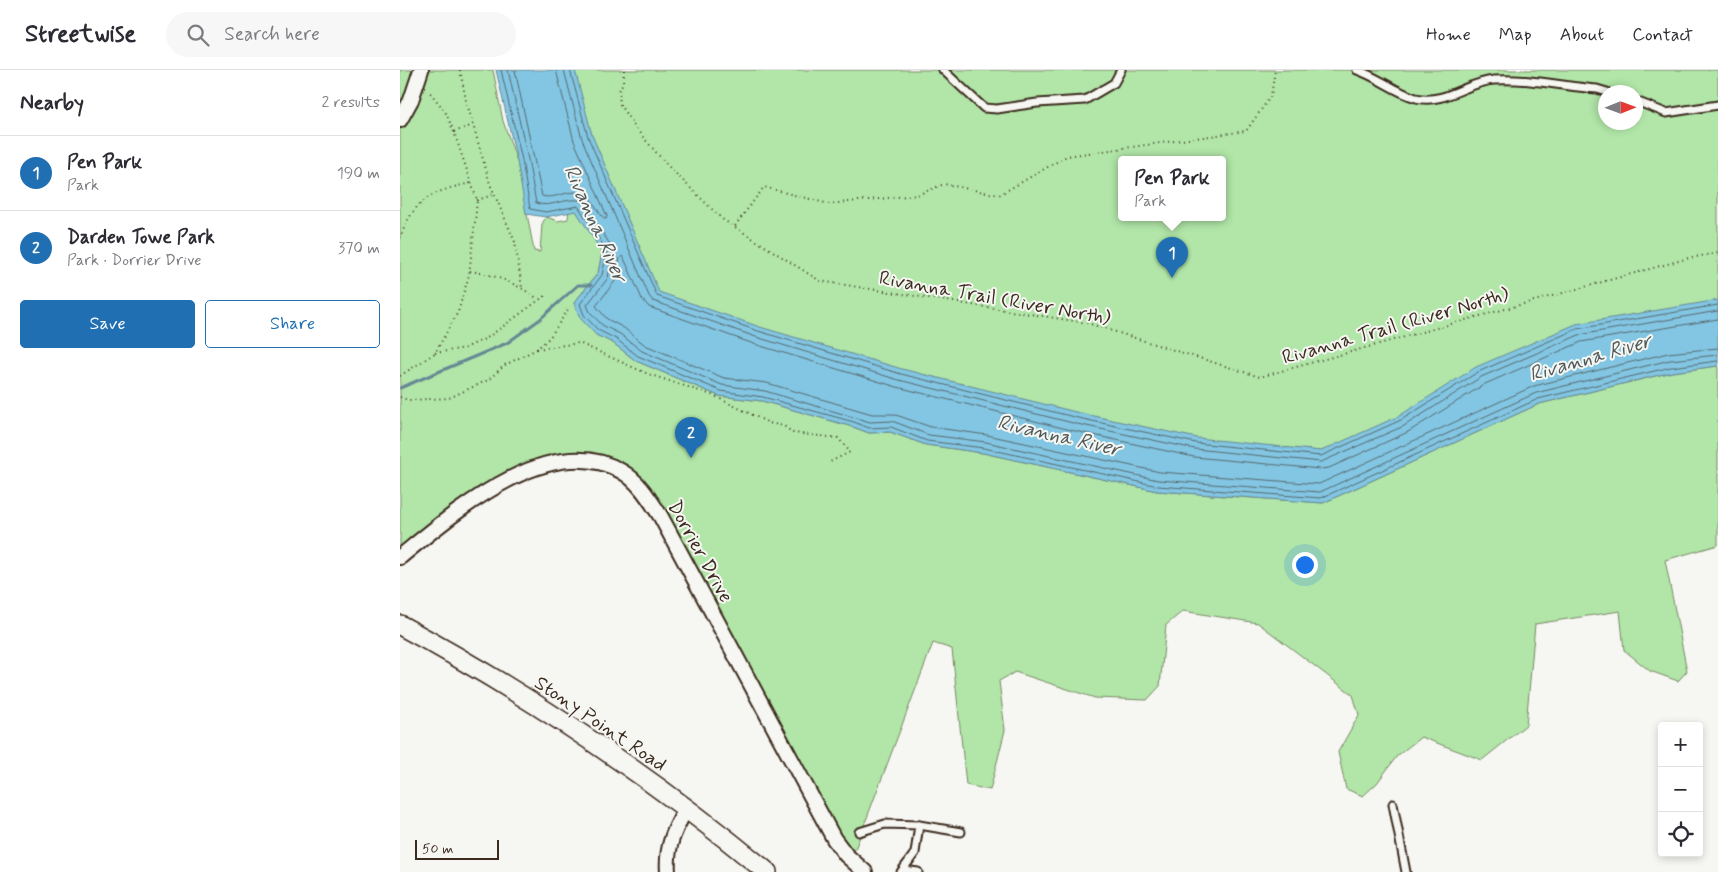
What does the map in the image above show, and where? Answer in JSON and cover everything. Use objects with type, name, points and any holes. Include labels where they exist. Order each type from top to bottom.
[{"type":"main road","name":"Stony Point Road","points":[[400,625],[549,714],[610,754],[686,809],[767,872]]},
{"type":"street","points":[[400,120],[420,76]]},
{"type":"street","name":"Dorrier Drive","points":[[400,557],[450,518],[500,485],[544,465],[579,460],[597,462],[623,472],[646,494],[660,517],[834,839],[846,855],[865,872]]},
{"type":"street","points":[[668,872],[669,844],[673,831],[686,809]]},
{"type":"lane","points":[[943,70],[984,108],[997,109],[1037,102],[1085,100],[1114,83],[1121,70]]},
{"type":"lane","points":[[1357,70],[1371,74],[1398,91],[1418,98],[1440,98],[1492,80],[1524,81],[1598,89]]},
{"type":"lane","points":[[1643,104],[1666,113],[1718,105]]},
{"type":"lane","points":[[1393,804],[1406,872]]},
{"type":"lane","points":[[859,832],[885,824],[919,825],[961,832]]},
{"type":"lane","points":[[902,871],[915,853],[919,825]]},
{"type":"lane","points":[[902,871],[918,872]]},
{"type":"path","points":[[460,70],[473,125],[494,195],[515,242],[522,288]]},
{"type":"path","name":"Rivanna Trail (River North)","points":[[624,70],[623,82],[619,91],[620,105],[636,129],[694,192],[722,219],[735,226],[752,240],[820,281],[1087,323],[1260,377],[1689,258],[1718,253]]},
{"type":"path","points":[[735,226],[764,187],[829,204],[917,195],[944,184],[999,195],[1067,156],[1246,131],[1271,96],[1275,70]]},
{"type":"path","points":[[420,76],[445,111],[477,200],[470,271],[458,312],[435,353]]},
{"type":"path","points":[[454,132],[473,125]]},
{"type":"path","points":[[400,239],[407,220],[427,198],[438,190],[471,183]]},
{"type":"path","points":[[477,200],[494,195]]},
{"type":"path","points":[[470,271],[496,275],[522,288],[539,300]]},
{"type":"path","points":[[400,376],[435,353],[465,348],[487,338],[546,295]]},
{"type":"path","points":[[400,397],[408,400],[449,398],[488,380],[505,365],[537,349],[550,337],[568,308]]},
{"type":"path","points":[[537,349],[579,343],[648,374],[712,395],[769,423],[784,426],[793,433],[838,438],[850,452],[828,463]]},
{"type":"green space","points":[[400,70],[493,70],[503,121],[517,161],[534,251],[540,252],[542,224],[546,217],[558,221],[568,219],[569,208],[548,70],[1718,70],[1718,313],[1399,416],[1331,452],[1215,442],[1086,422],[696,327],[602,254],[598,273],[574,303],[596,335],[613,343],[636,361],[719,396],[762,401],[869,433],[890,432],[926,445],[983,453],[1157,491],[1323,503],[1539,404],[1672,372],[1718,366],[1718,545],[1665,560],[1687,671],[1678,681],[1650,671],[1624,650],[1620,611],[1535,624],[1526,725],[1482,760],[1421,737],[1397,756],[1377,783],[1363,796],[1346,789],[1338,752],[1359,715],[1353,695],[1258,623],[1183,611],[1166,625],[1160,686],[1147,700],[1095,698],[1015,672],[999,681],[1005,730],[990,790],[966,785],[952,649],[933,643],[854,852],[832,840],[644,493],[601,466],[547,467],[497,489],[400,558]]},
{"type":"water","name":"Rivanna River","points":[[496,70],[575,70],[592,135],[659,292],[760,327],[902,369],[1080,413],[1197,438],[1321,451],[1399,416],[1476,367],[1576,324],[1718,300],[1718,366],[1672,372],[1539,404],[1323,503],[1157,491],[983,453],[926,445],[890,432],[869,433],[762,401],[719,396],[636,361],[613,343],[596,335],[580,318],[574,303],[598,273],[602,252],[576,211],[546,217],[526,214],[517,161]]},
{"type":"waterway","points":[[400,388],[507,343],[539,320],[578,285],[591,285]]},
{"type":"place","name":"Pen Park","points":[[1172,278]]},
{"type":"place","name":"Darden Towe Park","points":[[691,458]]}]
